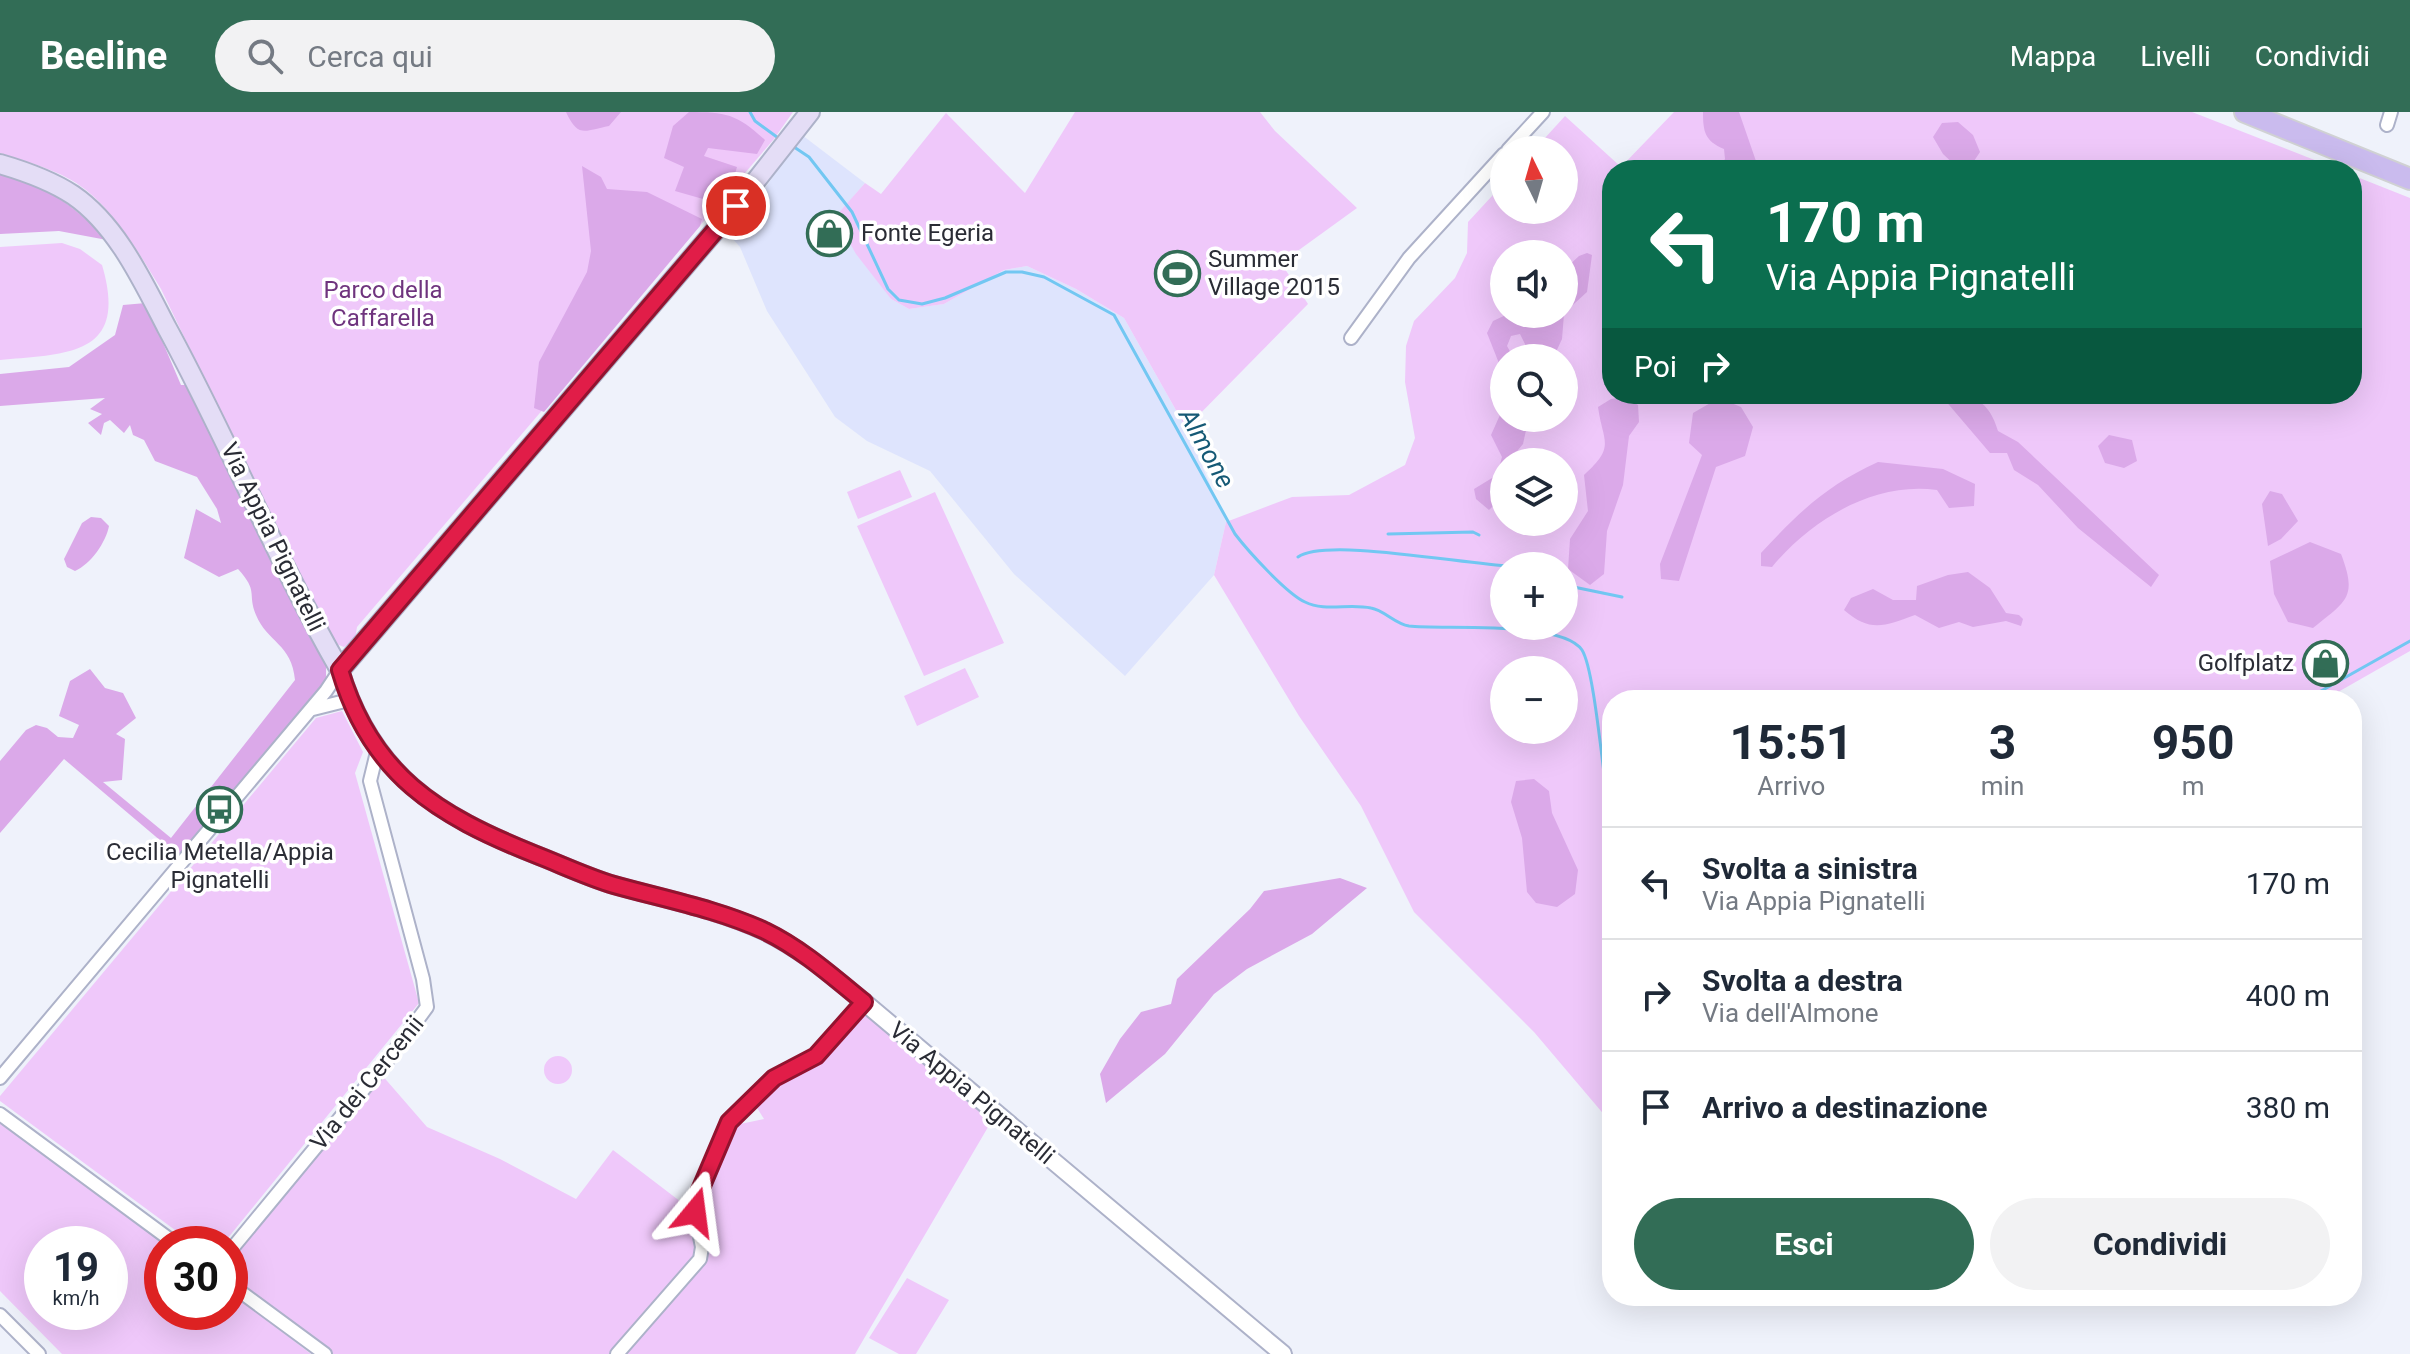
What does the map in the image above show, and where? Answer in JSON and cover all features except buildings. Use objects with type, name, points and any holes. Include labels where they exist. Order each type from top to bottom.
[{"type":"main road","points":[[340,670],[786,145],[810,112]]},
{"type":"main road","points":[[2245,112],[2410,179]]},
{"type":"main road","points":[[2285,112],[2410,164]]},
{"type":"main road","name":"Via Appia Pignatelli","points":[[0,164],[73,195],[99,220],[130,258],[210,407],[289,575],[340,670]]},
{"type":"street","points":[[1521,136],[1543,112]]},
{"type":"street","points":[[2387,125],[2391,112]]},
{"type":"street","points":[[1351,338],[1409,258],[1490,169]]},
{"type":"street","points":[[0,1078],[310,711],[340,670]]},
{"type":"street","name":"Via Appia Pignatelli","points":[[340,670],[349,700],[377,752],[415,792],[448,814],[520,848],[609,883],[721,914],[764,931],[806,956],[1283,1354]]},
{"type":"street","points":[[310,711],[349,700]]},
{"type":"street","name":"Via dei Cercenii","points":[[248,1229],[387,1061],[427,1007],[423,979],[370,781],[377,752]]},
{"type":"street","points":[[617,1354],[700,1259],[702,1247],[696,1199],[729,1122],[774,1078],[816,1056],[864,1002]]},
{"type":"street","points":[[0,1114],[152,1226]]},
{"type":"street","points":[[248,1297],[325,1354]]},
{"type":"street","points":[[0,1315],[39,1354]]},
{"type":"shaded area","points":[[566,112],[621,112],[609,126],[583,131],[574,126]]},
{"type":"shaded area","points":[[689,112],[730,116],[765,140],[757,154],[708,148],[704,156],[737,167],[732,184],[703,199],[675,191],[684,167],[664,158],[673,126]]},
{"type":"shaded area","points":[[1703,112],[1739,112],[1756,160],[1724,160],[1724,149],[1706,135]]},
{"type":"shaded area","points":[[1958,122],[1973,135],[1980,152],[1975,160],[1949,160],[1943,154],[1933,137],[1942,123]]},
{"type":"shaded area","points":[[802,135],[865,183],[835,218],[891,299],[909,309],[944,304],[1004,270],[1027,266],[1076,289],[1124,318],[1186,428],[1226,522],[1214,575],[1125,676],[1014,574],[930,471],[867,441],[835,417],[767,311],[740,247],[731,237]]},
{"type":"shaded area","points":[[582,166],[601,177],[607,189],[647,192],[702,219],[700,226],[544,412],[534,408],[539,362],[587,272],[591,251]]},
{"type":"shaded area","points":[[0,174],[59,198],[107,240],[59,231],[0,234]]},
{"type":"shaded area","points":[[1592,255],[1587,292],[1578,300],[1578,257]]},
{"type":"shaded area","points":[[146,303],[181,385],[186,385],[194,396],[249,506],[245,510],[255,522],[326,654],[326,681],[181,858],[64,759],[0,833],[0,761],[26,730],[36,725],[47,728],[58,737],[73,738],[79,725],[59,716],[70,681],[90,669],[105,688],[123,693],[136,718],[116,734],[125,739],[122,780],[103,782],[171,838],[295,680],[289,658],[256,615],[251,588],[238,569],[219,577],[184,558],[196,509],[221,523],[217,509],[197,477],[155,461],[144,440],[133,435],[130,425],[124,433],[110,420],[104,423],[101,435],[88,423],[102,414],[90,409],[105,398],[0,406],[0,374],[69,367],[115,335],[123,305]]},
{"type":"shaded area","points":[[1490,327],[1563,328],[1560,344],[1525,344],[1520,334],[1511,336],[1508,344],[1491,344],[1487,333]]},
{"type":"shaded area","points":[[1603,404],[1638,405],[1639,422],[1629,436],[1623,485],[1607,531],[1604,574],[1590,585],[1578,576],[1578,552],[1569,552],[1570,539],[1578,536],[1578,527],[1588,511],[1584,475],[1604,450],[1598,407]]},
{"type":"shaded area","points":[[1709,404],[1734,404],[1741,407],[1753,427],[1745,456],[1716,467],[1679,581],[1661,579],[1660,564],[1702,455],[1689,443],[1693,413]]},
{"type":"shaded area","points":[[1948,404],[1985,406],[1998,431],[2018,442],[2159,575],[2151,587],[2078,528],[2038,485],[2014,470],[2007,453],[1990,453]]},
{"type":"shaded area","points":[[1492,432],[1526,432],[1520,448],[1498,448]]},
{"type":"shaded area","points":[[2109,435],[2132,440],[2137,461],[2124,468],[2105,463],[2098,446]]},
{"type":"shaded area","points":[[1878,462],[1943,469],[1975,484],[1974,506],[1949,508],[1937,490],[1913,489],[1867,498],[1805,534],[1772,567],[1761,566],[1761,553],[1801,513],[1843,480]]},
{"type":"shaded area","points":[[1490,479],[1489,510],[1476,499],[1474,489]]},
{"type":"shaded area","points":[[2270,491],[2282,494],[2298,521],[2281,539],[2268,546],[2262,504]]},
{"type":"shaded area","points":[[91,517],[101,518],[109,526],[92,558],[75,571],[67,567],[64,559],[82,523]]},
{"type":"shaded area","points":[[2310,542],[2341,554],[2348,580],[2346,597],[2341,604],[2313,628],[2288,622],[2274,594],[2270,561]]},
{"type":"shaded area","points":[[1968,572],[1990,588],[2006,613],[2019,615],[2023,619],[2021,626],[2006,621],[1973,627],[1959,622],[1939,628],[1915,615],[1886,624],[1870,625],[1844,610],[1851,598],[1873,589],[1893,600],[1916,600],[1917,586],[1948,575]]},
{"type":"shaded area","points":[[1534,779],[1549,791],[1552,813],[1578,870],[1575,894],[1557,907],[1536,903],[1527,892],[1522,838],[1511,802],[1516,781]]},
{"type":"shaded area","points":[[1340,878],[1367,888],[1312,934],[1247,969],[1214,994],[1165,1054],[1106,1103],[1100,1074],[1120,1039],[1141,1012],[1171,1004],[1177,979],[1250,909],[1264,891]]},
{"type":"green space","name":"Parco della Caffarella","points":[[0,112],[793,112],[774,139],[357,627],[355,639],[344,647],[331,642],[161,289],[136,249],[108,211],[86,190],[66,177],[0,153]]},
{"type":"green space","name":"Summer Village 2015","points":[[1075,112],[1260,112],[1275,131],[1357,208],[1281,263],[1308,304],[1186,428],[1124,318],[1076,289],[1027,266],[1004,270],[944,304],[909,309],[891,299],[856,254],[835,217],[865,183],[881,194],[946,113],[1025,193]]},
{"type":"green space","points":[[1674,112],[2192,112],[2314,160],[1628,160]]},
{"type":"green space","points":[[1565,116],[1613,160],[1602,160],[1602,404],[2362,404],[2362,179],[2410,198],[2410,651],[2342,690],[1602,690],[1602,1112],[1534,1032],[1414,912],[1361,806],[1299,716],[1214,575],[1226,522],[1292,497],[1349,495],[1405,465],[1415,438],[1405,382],[1406,346],[1414,321],[1455,278],[1467,253],[1468,222],[1490,198],[1490,224],[1578,224],[1578,136],[1547,136]]},
{"type":"green space","points":[[62,243],[80,249],[102,265],[108,295],[107,317],[100,333],[87,344],[69,351],[0,360],[0,247]]},
{"type":"green space","points":[[900,470],[912,497],[858,519],[847,492]]},
{"type":"green space","points":[[935,492],[1004,643],[924,676],[857,526]]},
{"type":"green space","points":[[965,668],[979,697],[917,726],[904,696]]},
{"type":"green space","points":[[342,711],[363,752],[355,773],[419,1003],[238,1226],[170,1226],[0,1101],[0,1096],[316,718]]},
{"type":"green space","points":[[861,1008],[991,1122],[855,1354],[330,1354],[248,1289],[248,1238],[381,1074],[427,1127],[500,1159],[576,1199],[613,1150],[685,1205],[699,1255],[701,1187],[726,1127],[764,1119],[754,1103],[784,1074],[811,1064]]},
{"type":"green space","points":[[558,1056],[568,1060],[572,1070],[568,1080],[558,1084],[548,1080],[544,1070],[548,1060]]},
{"type":"green space","points":[[0,1118],[144,1227],[144,1330],[248,1330],[248,1306],[311,1354],[62,1354],[38,1330],[128,1330],[128,1226],[24,1226],[24,1315],[0,1291]]},
{"type":"green space","points":[[907,1278],[949,1300],[916,1354],[899,1354],[869,1338]]},
{"type":"waterway","name":"Almone","points":[[750,112],[755,121],[781,140]]},
{"type":"waterway","name":"Almone","points":[[791,145],[809,157],[852,212],[888,289],[899,300],[922,304],[945,298],[1006,272],[1022,272],[1044,277],[1114,315],[1235,534],[1268,571],[1297,597],[1313,605],[1371,608],[1409,626],[1501,628],[1551,634],[1570,641],[1582,650],[1590,677],[1602,756]]},
{"type":"waterway","points":[[1388,534],[1473,532],[1479,535]]},
{"type":"waterway","points":[[1298,557],[1313,552],[1366,551],[1490,565]]},
{"type":"waterway","points":[[1578,588],[1622,597]]},
{"type":"waterway","points":[[2323,690],[2410,641]]},
{"type":"place","name":"Fonte Egeria","points":[[830,233]]},
{"type":"place","name":"Summer Village 2015","points":[[1177,273]]},
{"type":"place","name":"Golfplatz","points":[[2325,663]]},
{"type":"place","name":"Cecilia Metella/Appia Pignatelli","points":[[220,810]]},
{"type":"route","points":[[695,1212],[698,1195],[719,1139],[729,1122],[774,1078],[816,1056],[864,1002],[816,963],[764,931],[721,914],[609,883],[520,848],[439,809],[407,785],[377,752],[349,700],[340,670],[736,206]]}]
